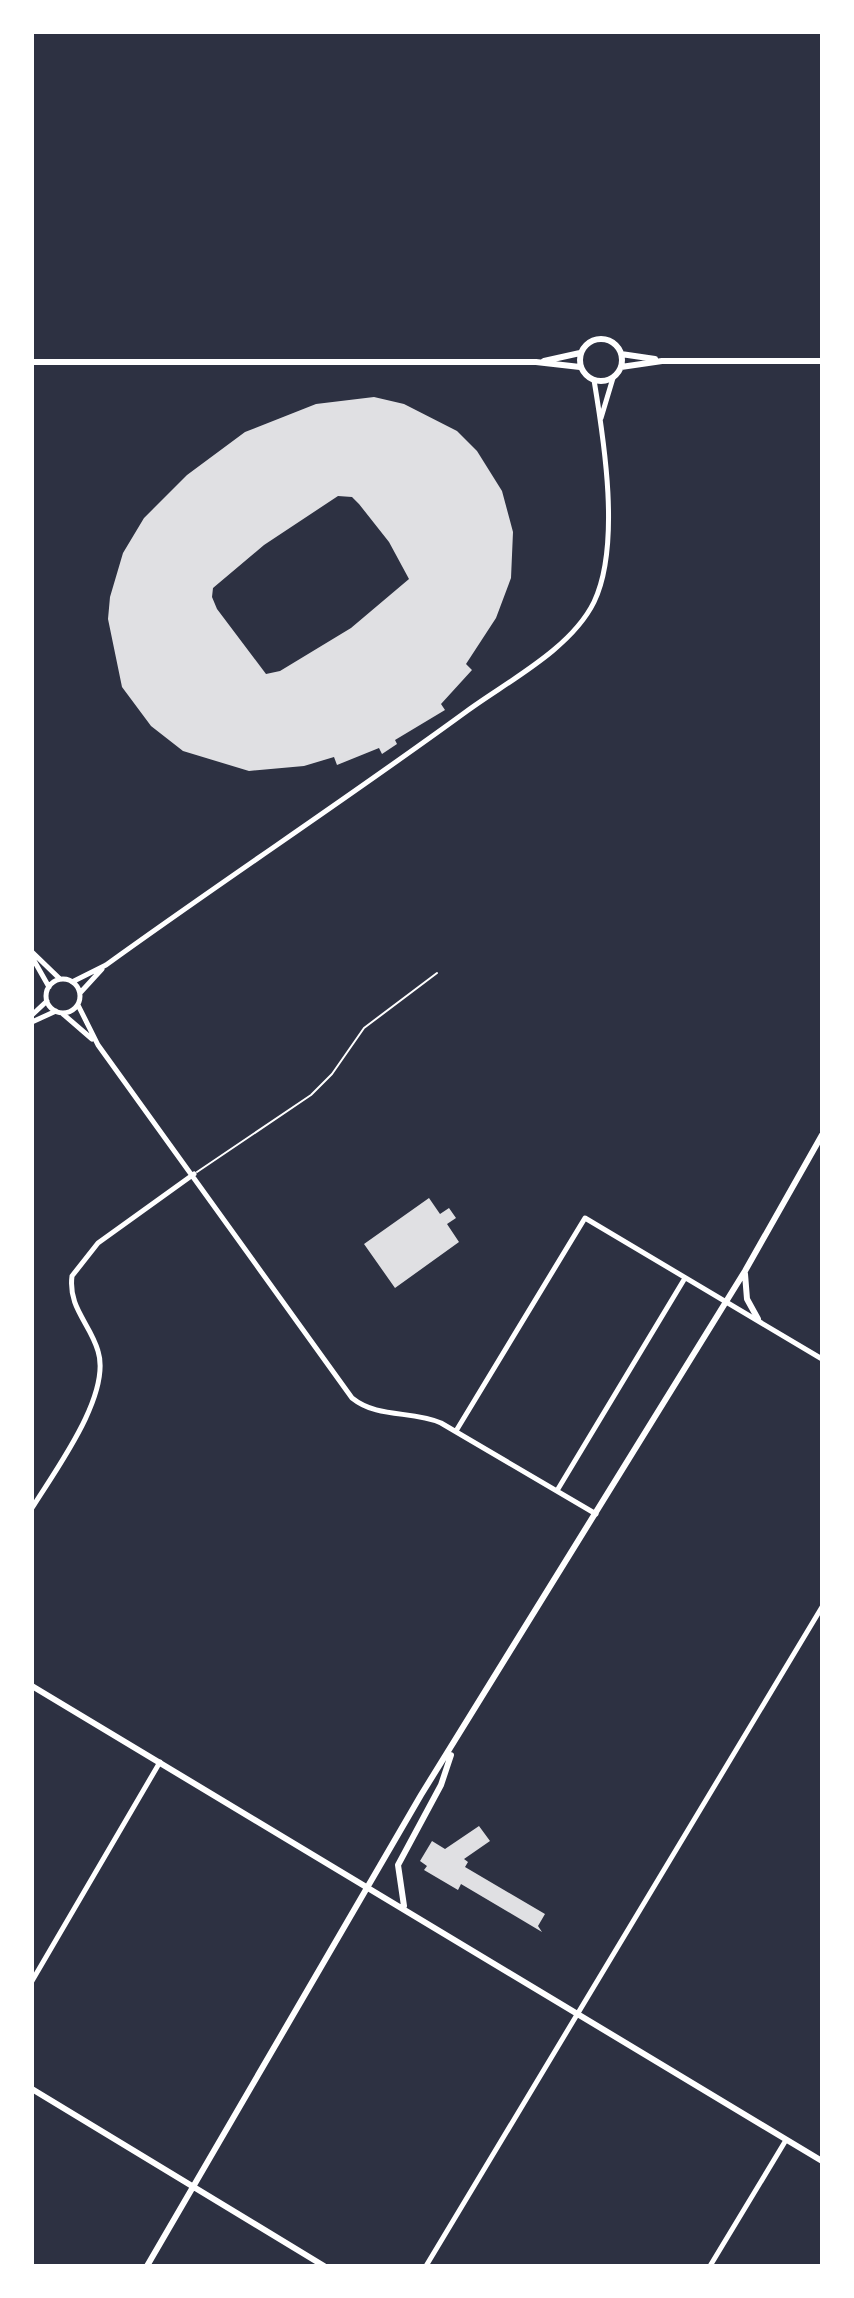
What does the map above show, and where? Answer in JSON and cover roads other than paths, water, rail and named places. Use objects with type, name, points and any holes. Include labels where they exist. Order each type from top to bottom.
[{"type":"street","points":[[580,367],[580,353],[588,343],[601,339],[613,343],[621,354],[621,367],[613,378],[600,419]]},
{"type":"street","points":[[536,362],[580,353]]},
{"type":"street","points":[[621,354],[662,361]]},
{"type":"street","points":[[621,367],[662,361],[822,361]]},
{"type":"street","points":[[32,362],[536,362],[580,367],[594,380],[600,419],[608,549],[594,602],[574,629],[544,656],[376,777],[106,965],[72,982],[60,980],[32,954]]},
{"type":"street","points":[[594,380],[613,378]]},
{"type":"street","points":[[32,954],[49,987],[47,1001],[32,1015]]},
{"type":"street","points":[[106,965],[80,993],[78,1005],[98,1045],[194,1174],[298,1326],[352,1398],[370,1410],[431,1418],[558,1489],[596,1515]]},
{"type":"street","points":[[49,987],[60,980]]},
{"type":"street","points":[[72,982],[80,993]]},
{"type":"street","points":[[47,1001],[98,1045]]},
{"type":"street","points":[[32,1022],[78,1005]]},
{"type":"street","points":[[147,2266],[196,2188],[421,1795],[454,1748],[745,1271],[822,1135]]},
{"type":"street","points":[[32,1508],[83,1423],[98,1379],[98,1351],[73,1303],[72,1276],[98,1243],[194,1174]]},
{"type":"street","points":[[456,1431],[585,1218],[726,1299],[822,1359]]},
{"type":"street","points":[[745,1271],[745,1293],[758,1319]]},
{"type":"street","points":[[558,1489],[685,1278]]},
{"type":"street","points":[[426,2266],[822,1607]]},
{"type":"street","points":[[32,1686],[822,2161]]},
{"type":"street","points":[[404,1907],[398,1865],[441,1785],[454,1748]]},
{"type":"street","points":[[32,1981],[160,1762]]},
{"type":"street","points":[[32,2089],[324,2266]]},
{"type":"street","points":[[710,2266],[786,2140]]},
{"type":"lane","points":[[194,1174],[311,1095],[332,1074],[364,1028],[437,973]]}]
